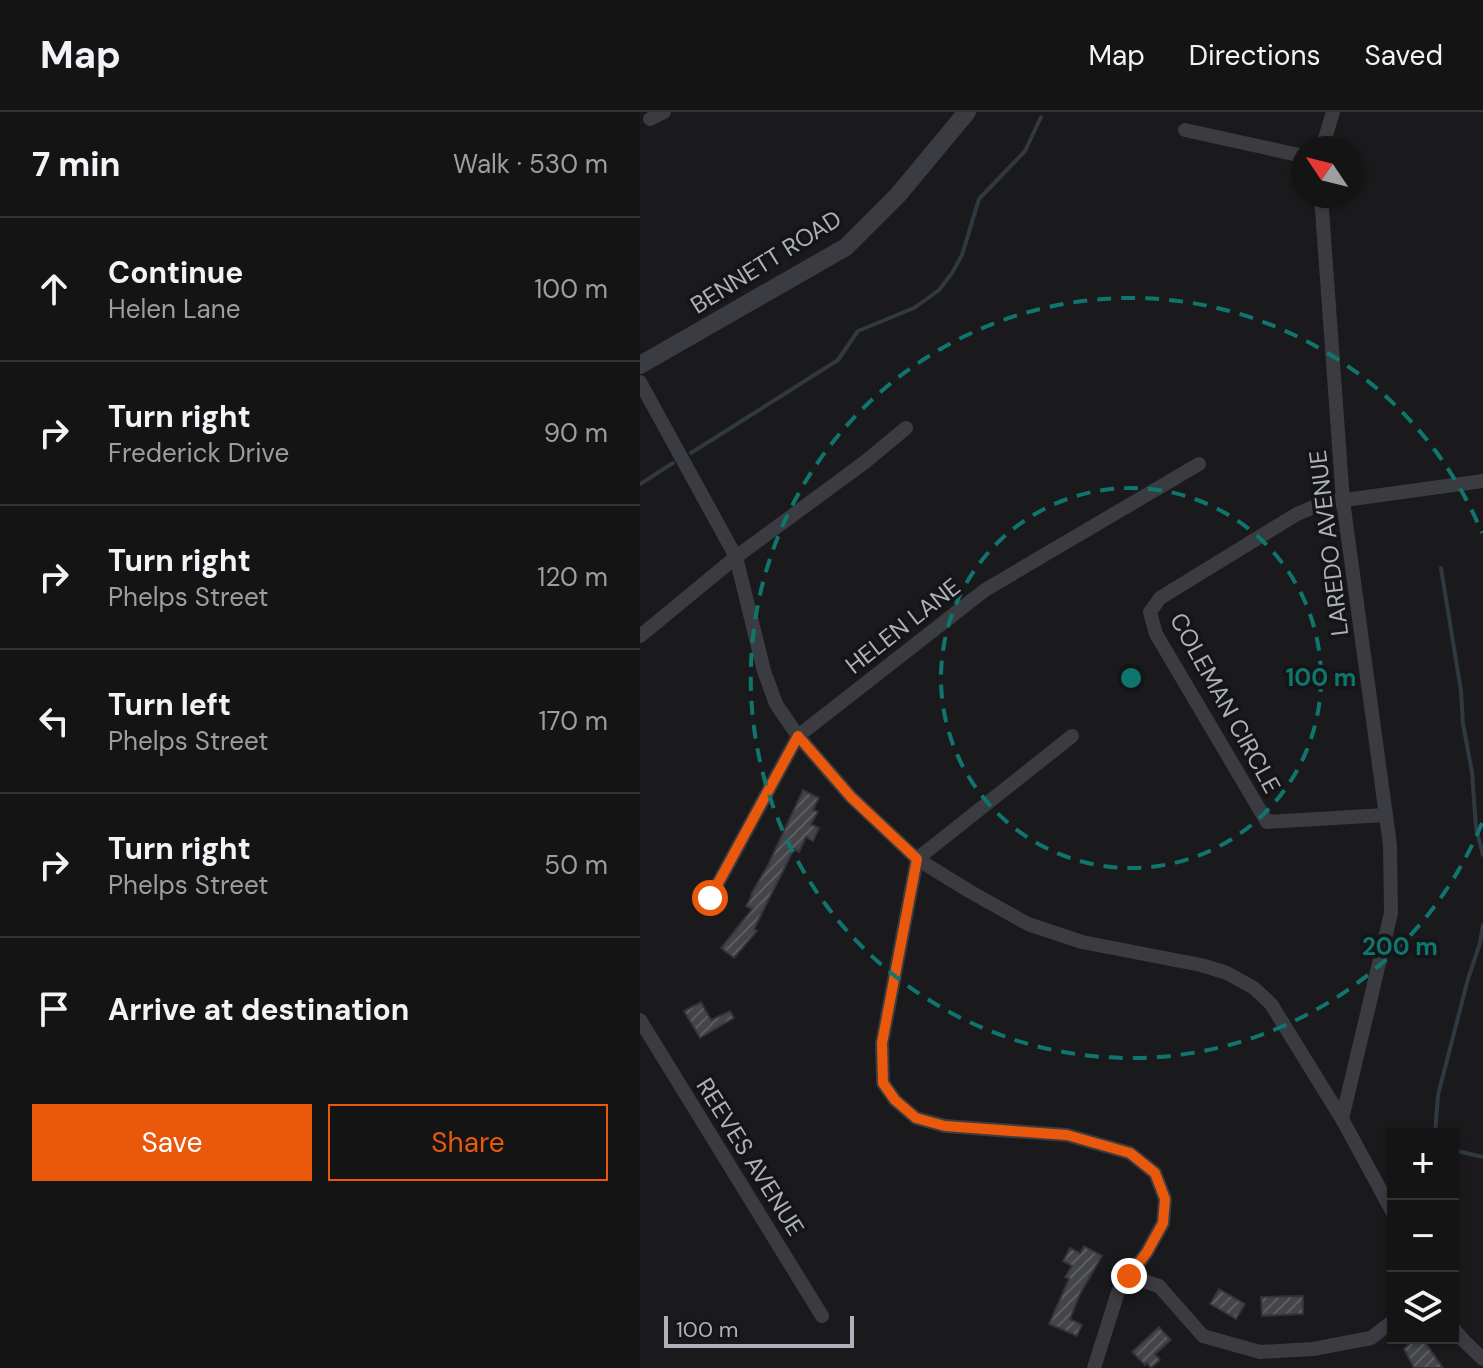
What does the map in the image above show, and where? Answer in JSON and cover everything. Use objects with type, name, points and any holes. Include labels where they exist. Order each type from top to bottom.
[{"type":"street","points":[[650,119],[664,112]]},
{"type":"street","name":"BENNETT ROAD","points":[[640,365],[846,247],[898,195],[967,112]]},
{"type":"street","points":[[1326,136],[1333,112]]},
{"type":"street","points":[[1185,130],[1291,153]]},
{"type":"street","name":"LAREDO AVENUE","points":[[1322,208],[1343,501],[1390,845],[1391,913],[1342,1119]]},
{"type":"street","points":[[640,382],[736,557],[764,671],[776,704],[798,736],[851,797],[917,859],[1028,924],[1082,942],[1201,965],[1227,973],[1254,988],[1271,1004],[1342,1119],[1387,1202]]},
{"type":"street","points":[[640,636],[736,557],[906,428]]},
{"type":"street","name":"HELEN LANE","points":[[710,898],[798,736],[985,590],[1199,464]]},
{"type":"street","name":"COLEMAN CIRCLE","points":[[1386,815],[1267,822],[1156,634],[1150,612],[1160,598],[1297,514],[1323,503],[1483,481]]},
{"type":"street","points":[[1072,736],[917,859],[882,1043],[883,1083],[895,1100],[916,1118],[945,1126],[1067,1135],[1130,1153],[1155,1173],[1165,1199],[1163,1223],[1147,1252],[1118,1292],[1094,1368]]},
{"type":"street","name":"REEVES AVENUE","points":[[640,1020],[822,1316]]},
{"type":"street","points":[[1129,1276],[1159,1286],[1203,1336],[1260,1352],[1313,1349],[1371,1338],[1387,1326]]},
{"type":"street","points":[[1459,1335],[1483,1359]]},
{"type":"building","points":[[803,790],[819,798],[813,810],[818,812],[811,824],[819,828],[813,841],[806,837],[799,852],[794,849],[754,929],[757,931],[734,958],[721,948],[752,909],[746,906],[751,894]]},
{"type":"building","points":[[701,1002],[711,1020],[730,1011],[734,1018],[700,1038],[684,1011]]},
{"type":"building","points":[[1084,1246],[1102,1256],[1080,1294],[1070,1319],[1082,1325],[1077,1336],[1049,1324],[1069,1279],[1065,1277],[1072,1266],[1063,1261],[1070,1248],[1080,1253]]},
{"type":"building","points":[[1219,1289],[1245,1304],[1236,1319],[1210,1304]]},
{"type":"building","points":[[1303,1296],[1303,1314],[1262,1316],[1261,1297]]},
{"type":"building","points":[[1159,1327],[1171,1340],[1155,1354],[1160,1360],[1151,1368],[1132,1352]]},
{"type":"building","points":[[1409,1344],[1426,1344],[1443,1368],[1414,1368],[1404,1349]]},
{"type":"waterway","points":[[691,453],[838,360],[858,331],[914,308],[939,290],[962,255],[979,199],[1025,151],[1041,117]]},
{"type":"waterway","points":[[640,484],[673,463]]},
{"type":"waterway","points":[[1441,568],[1472,772],[1476,828],[1483,855]]},
{"type":"waterway","points":[[1435,1128],[1438,1095],[1483,925]]},
{"type":"waterway","points":[[1459,1151],[1483,1157]]},
{"type":"route","points":[[710,898],[798,736],[851,797],[917,859],[882,1043],[883,1083],[895,1100],[916,1118],[945,1126],[1067,1135],[1130,1153],[1155,1173],[1165,1199],[1163,1223],[1129,1276]]}]
